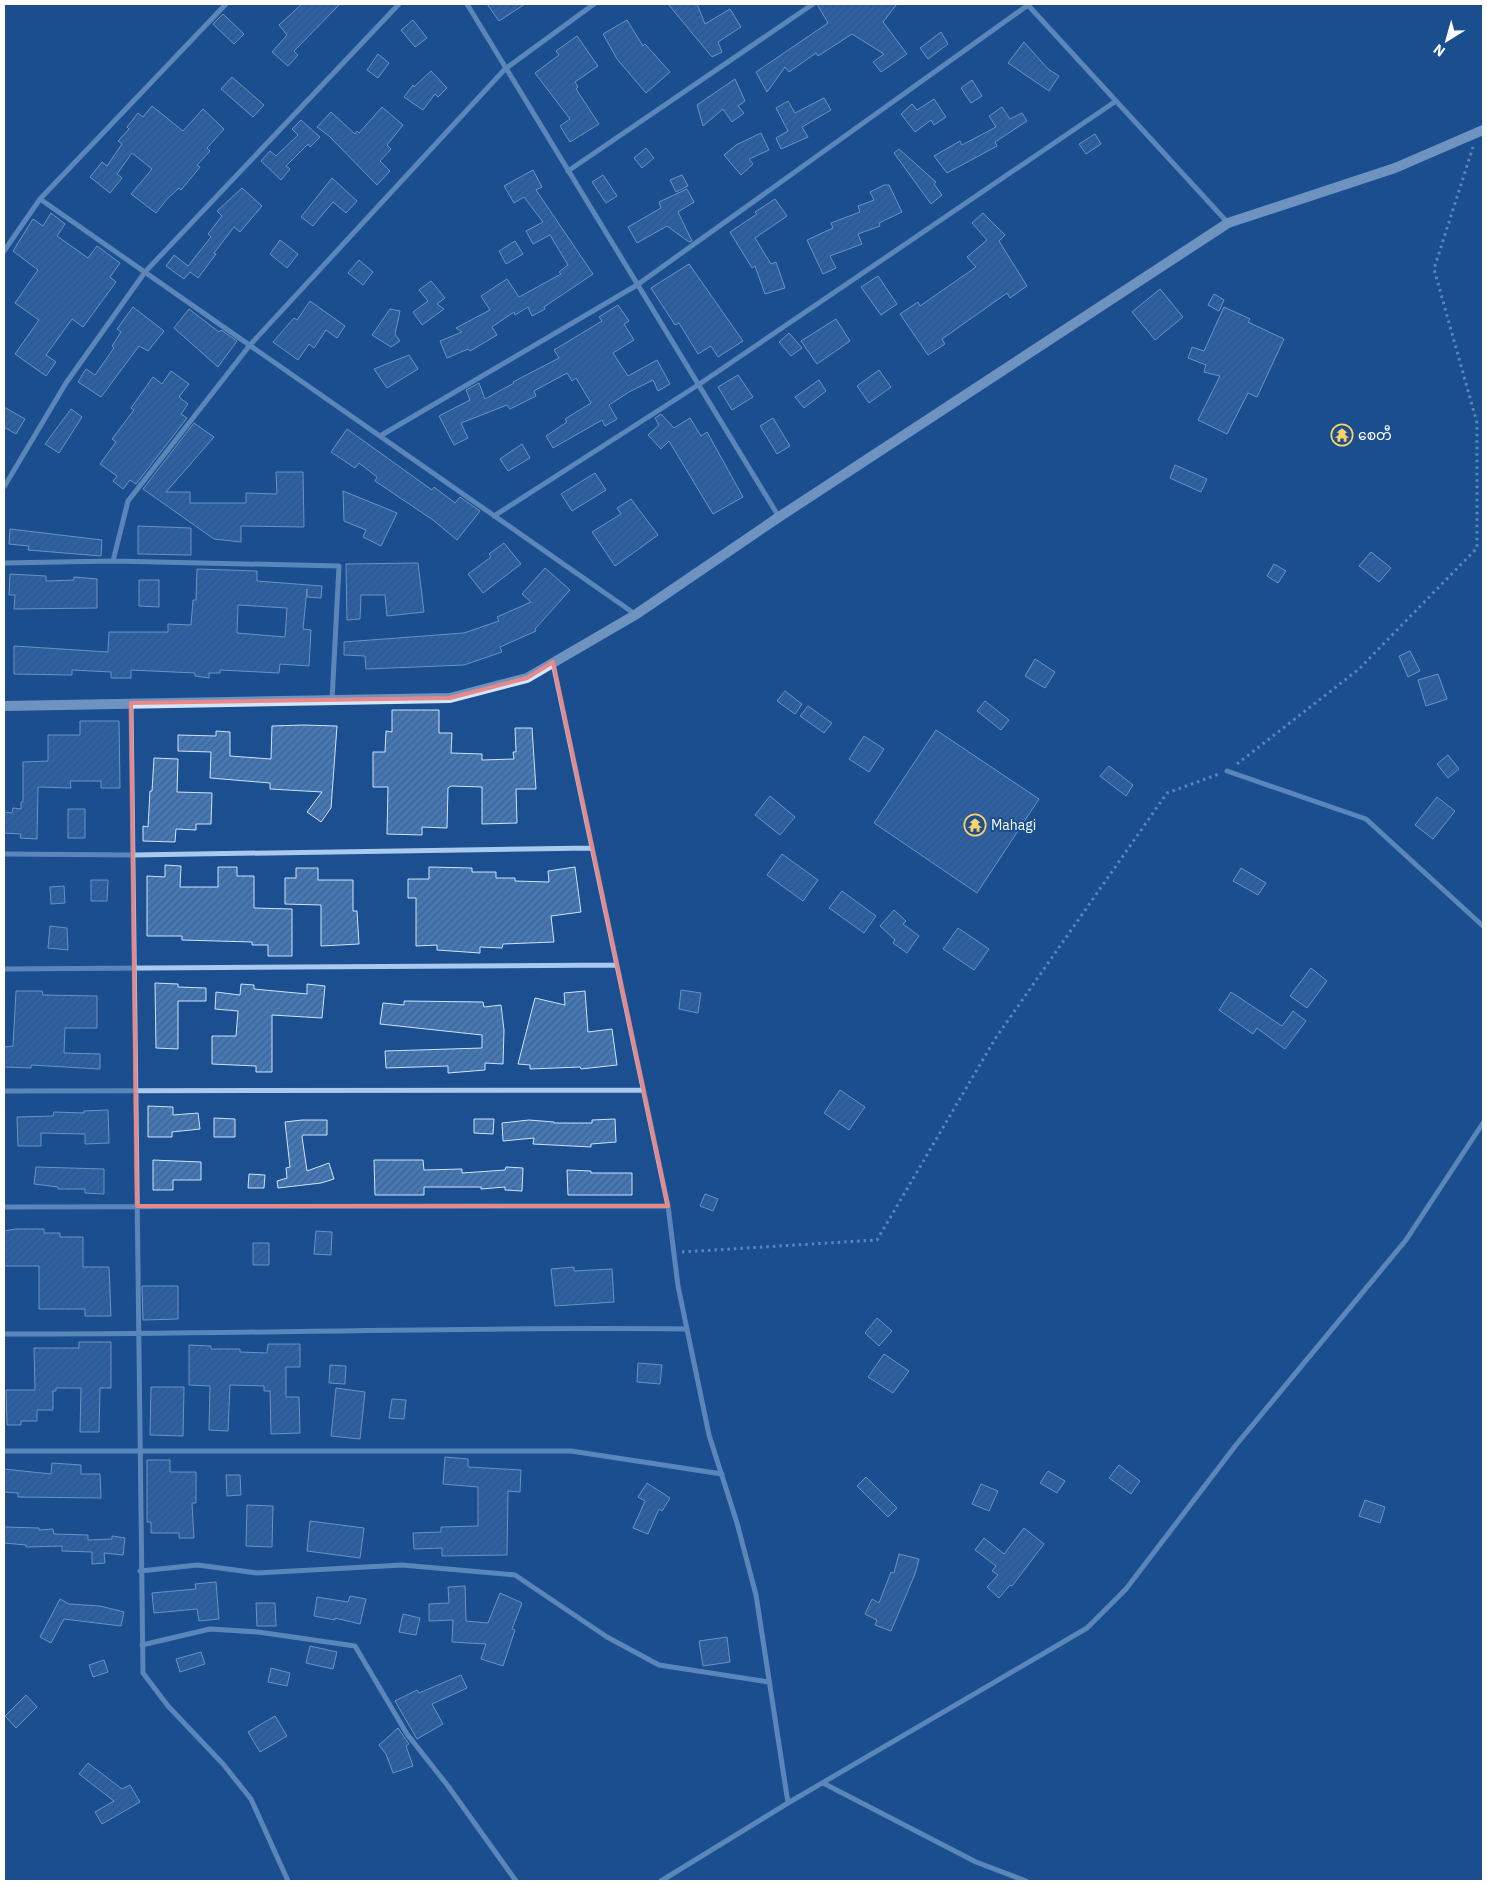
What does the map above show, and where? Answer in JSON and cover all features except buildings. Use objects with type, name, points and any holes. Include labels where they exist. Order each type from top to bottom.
[{"type":"main road","points":[[4,706],[450,698],[527,678],[635,615],[779,517],[1228,223],[1395,168],[1480,132]]},
{"type":"street","points":[[4,251],[40,198],[226,4]]},
{"type":"street","points":[[4,487],[66,383],[145,272],[399,4]]},
{"type":"street","points":[[466,4],[779,517]]},
{"type":"street","points":[[113,561],[128,501],[250,345],[505,69],[594,4]]},
{"type":"street","points":[[568,171],[813,4]]},
{"type":"street","points":[[380,436],[637,284],[1028,5],[1228,223]]},
{"type":"street","points":[[494,516],[698,385],[1116,101]]},
{"type":"street","points":[[40,198],[635,615]]},
{"type":"street","points":[[4,563],[113,561],[339,566],[332,700]]},
{"type":"street","points":[[553,662],[668,1206],[678,1286],[709,1435],[756,1595],[788,1803]]},
{"type":"street","points":[[131,703],[137,1206],[136,1335],[140,1450],[140,1571],[143,1673],[168,1706],[223,1764],[251,1799],[288,1881]]},
{"type":"street","points":[[1227,771],[1366,819],[1483,926]]},
{"type":"street","points":[[4,854],[133,855],[592,848]]},
{"type":"street","points":[[4,969],[617,965]]},
{"type":"street","points":[[4,1091],[643,1090]]},
{"type":"street","points":[[660,1881],[788,1803],[1086,1628],[1126,1589],[1236,1445],[1406,1240],[1483,1123]]},
{"type":"street","points":[[4,1207],[668,1206]]},
{"type":"street","points":[[4,1334],[136,1335],[534,1327],[687,1329]]},
{"type":"street","points":[[4,1451],[571,1451],[722,1474]]},
{"type":"street","points":[[140,1571],[198,1565],[258,1573],[402,1566],[515,1575],[607,1637],[659,1665],[769,1682]]},
{"type":"street","points":[[142,1645],[210,1629],[258,1632],[355,1646],[407,1734],[448,1786],[516,1881]]},
{"type":"street","points":[[823,1783],[976,1862],[1026,1881]]},
{"type":"path","points":[[675,1252],[877,1240],[995,1039],[1167,793],[1227,771],[1360,669],[1477,548],[1477,423],[1434,269],[1480,132]]},
{"type":"highlighted area","points":[[553,662],[668,1206],[137,1206],[131,703],[450,698],[527,678]]},
{"type":"place","name":"စေတီ","points":[[1342,435]]},
{"type":"place","name":"Mahagi","points":[[975,825]]}]
